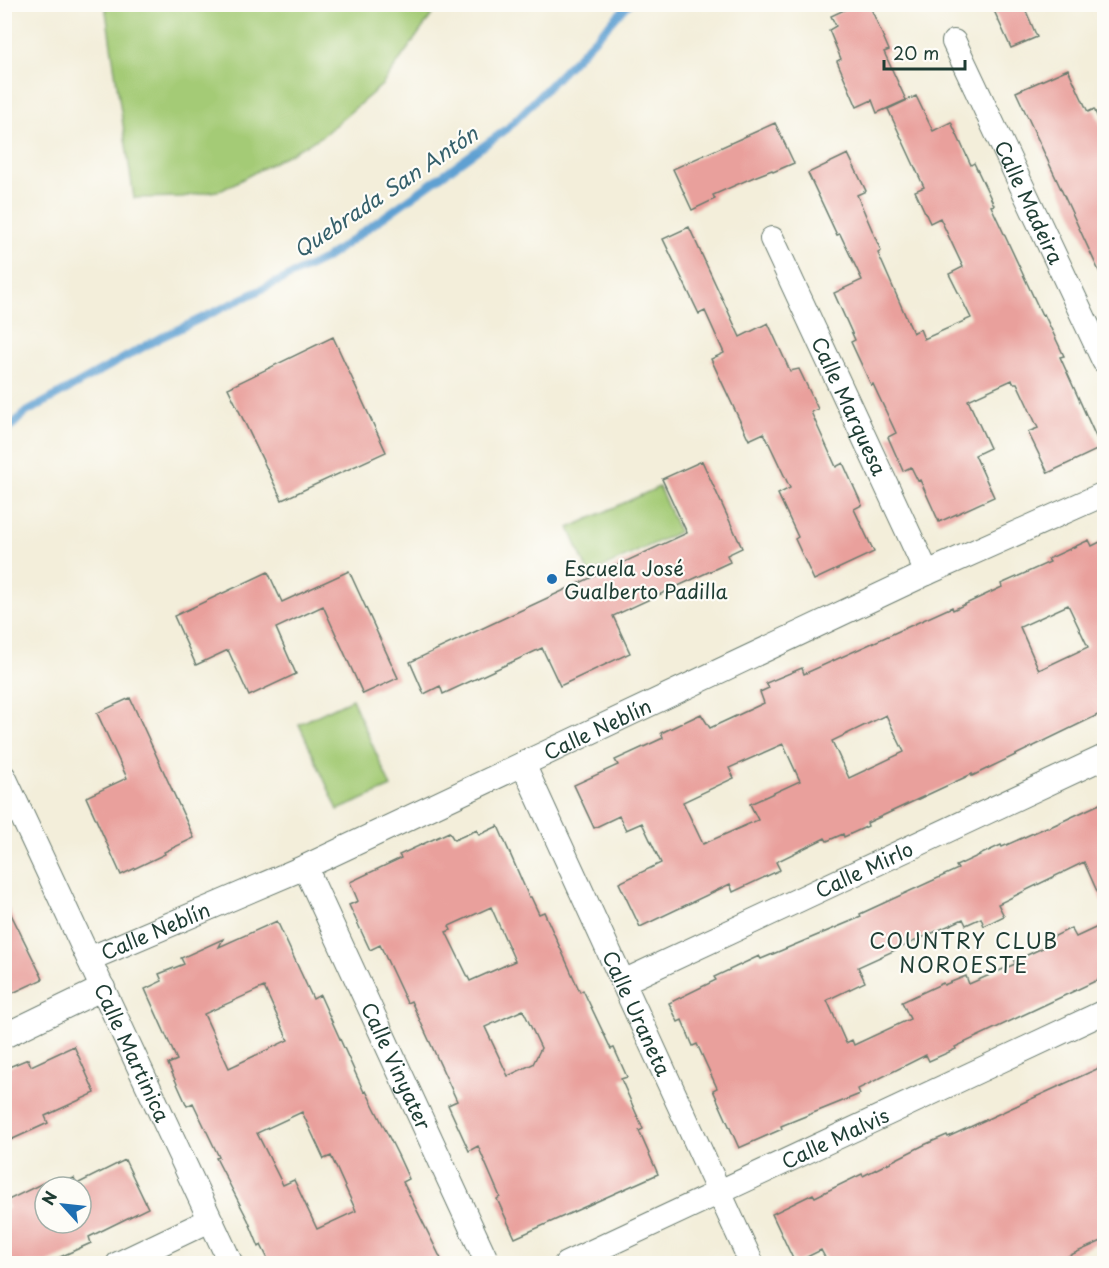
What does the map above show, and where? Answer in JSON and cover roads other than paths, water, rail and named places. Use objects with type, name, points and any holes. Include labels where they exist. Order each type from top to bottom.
[{"type":"street","name":"Calle Madeira","points":[[954,42],[1104,361]]},
{"type":"street","name":"Calle Marquesa","points":[[772,239],[927,573]]},
{"type":"street","name":"Calle Neblín","points":[[89,959],[305,867],[927,573],[1104,494]]},
{"type":"street","name":"Calle Mirlo","points":[[623,982],[1104,757]]},
{"type":"street","name":"Calle Uraneta","points":[[523,764],[752,1263]]},
{"type":"street","name":"Calle Martinica","points":[[4,777],[231,1263]]},
{"type":"street","name":"Calle Vinyater","points":[[305,867],[488,1263]]},
{"type":"street","points":[[4,1036],[103,988]]},
{"type":"street","name":"Calle Malvis","points":[[566,1263],[1104,1012]]},
{"type":"street","points":[[118,1263],[210,1220]]},
{"type":"waterway","name":"Quebrada San Antón","points":[[4,433],[25,413],[158,339],[325,259],[507,129],[629,4]]},
{"type":"place","name":"Escuela José Gualberto Padilla","points":[[552,579]]},
{"type":"district","name":"COUNTRY CLUB NOROESTE","points":[[964,952]]}]
